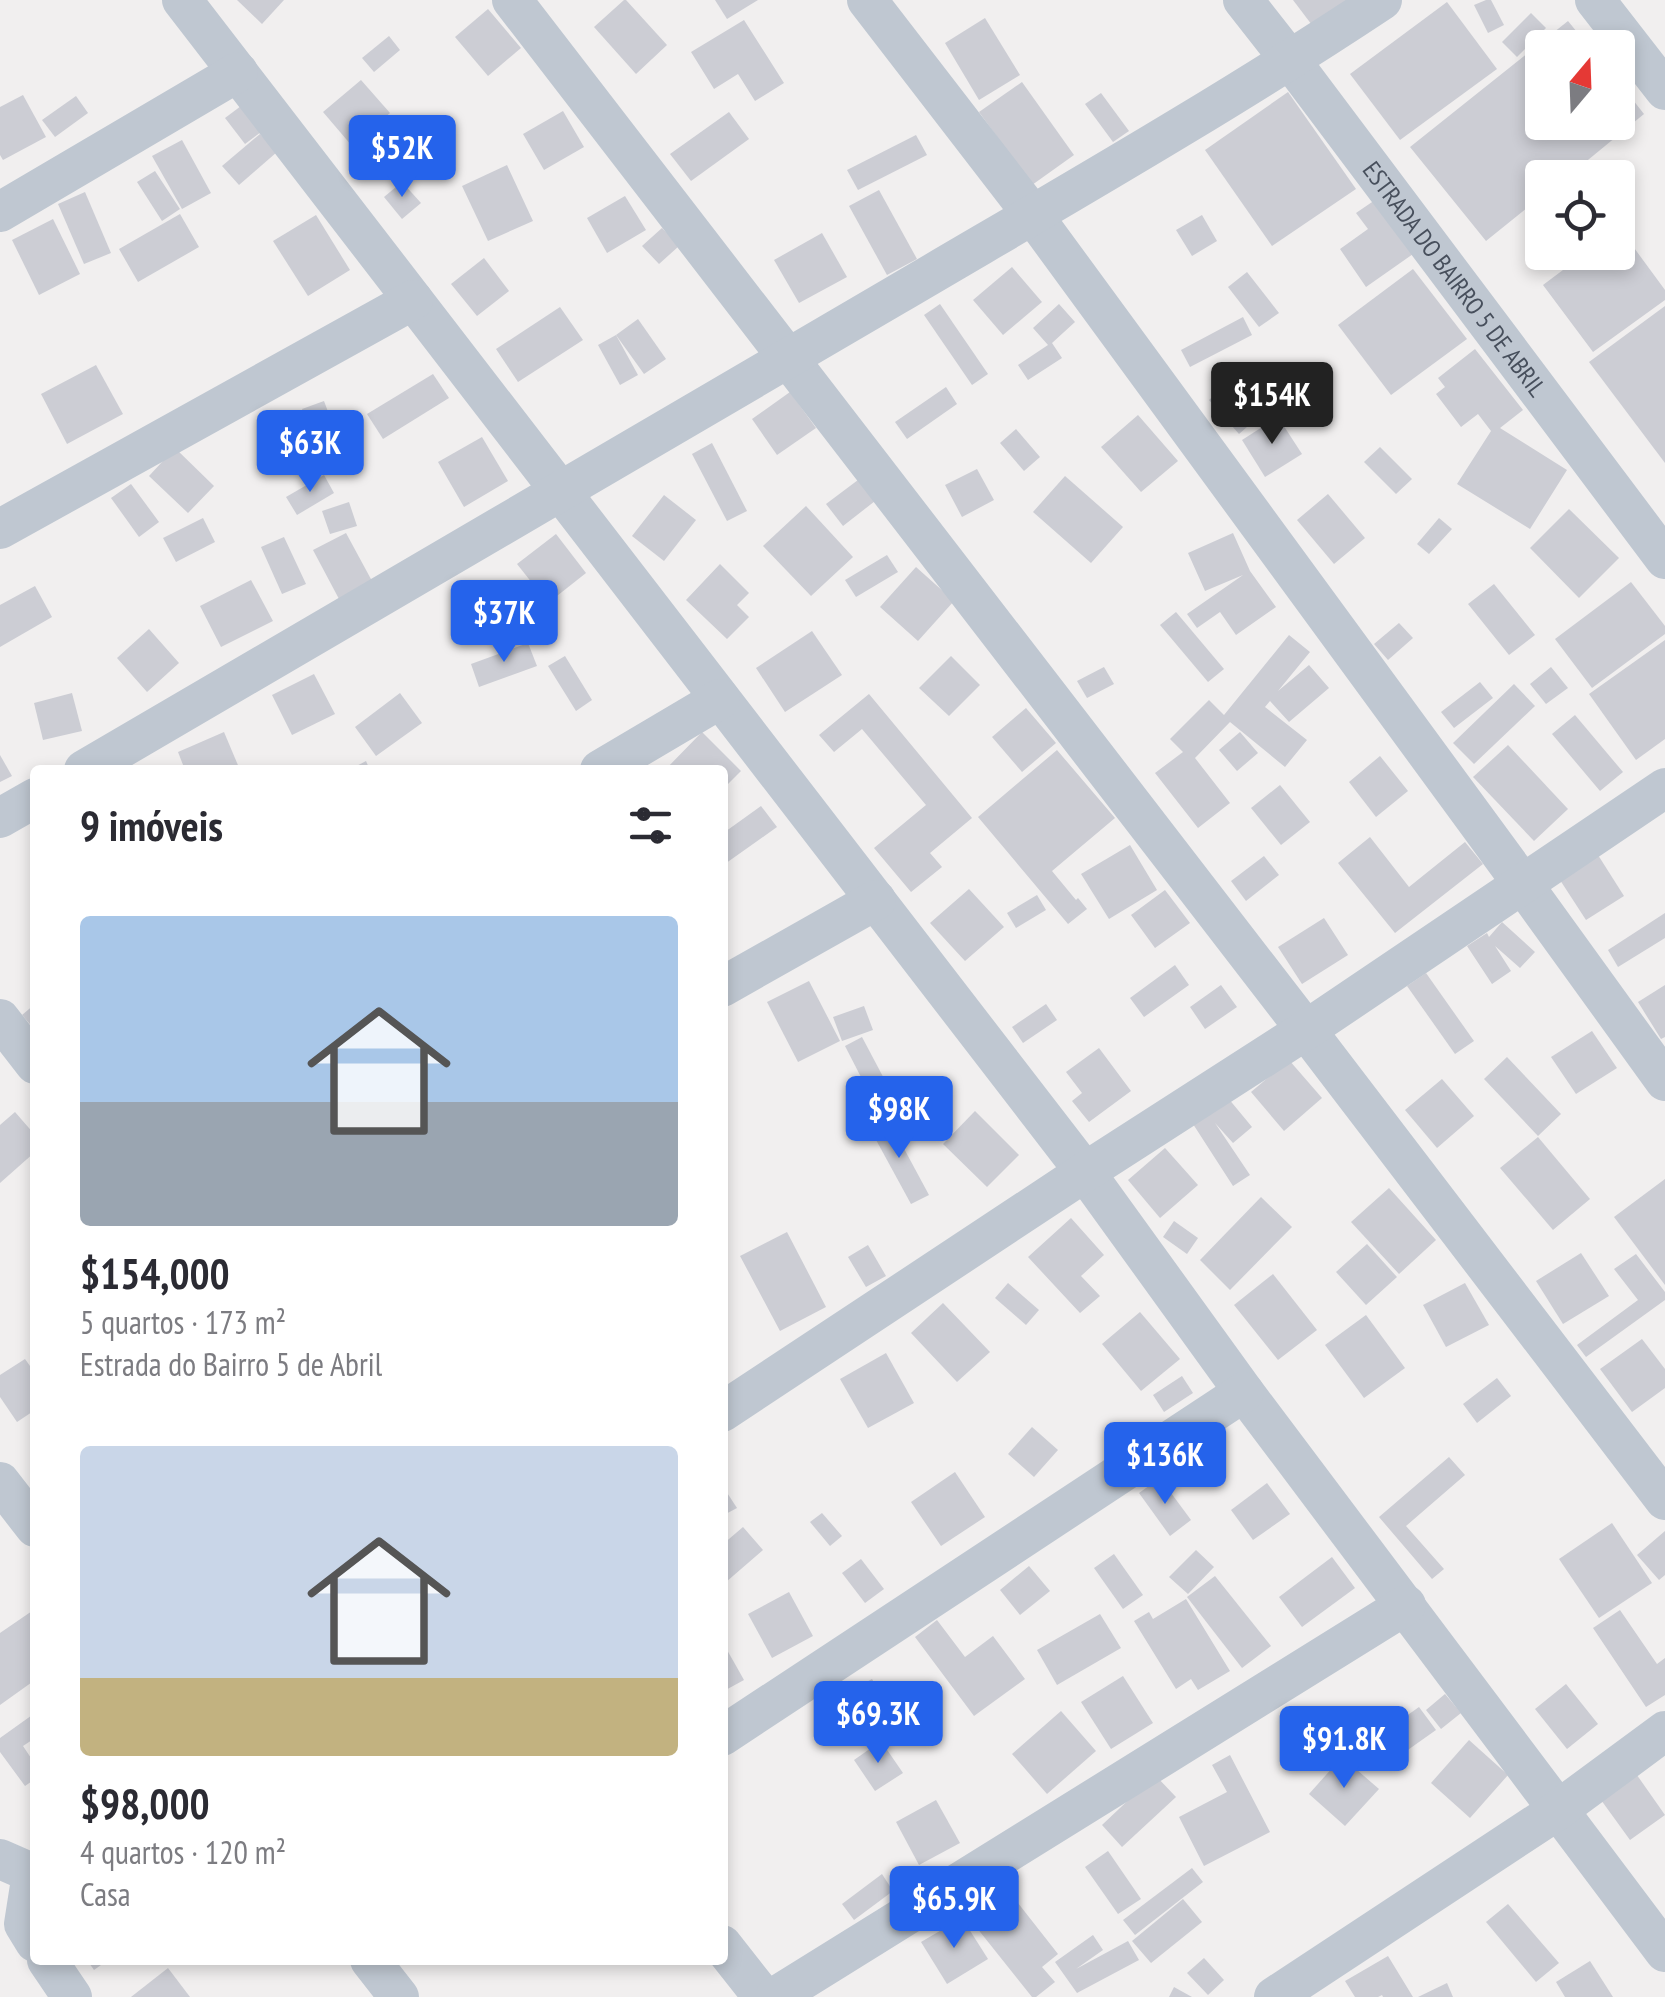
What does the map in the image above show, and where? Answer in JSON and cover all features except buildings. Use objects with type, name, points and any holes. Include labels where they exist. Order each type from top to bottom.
[{"type":"street","points":[[182,0],[1085,1172],[1244,1392],[1665,1952]]},
{"type":"street","points":[[512,0],[1665,1500]]},
{"type":"street","points":[[867,0],[1032,214],[1665,1082]]},
{"type":"street","name":"ESTRADA DO BAIRRO 5 DE ABRIL","points":[[1243,0],[1665,559]]},
{"type":"street","points":[[93,765],[1291,61],[1382,0]]},
{"type":"street","points":[[1595,0],[1665,90]]},
{"type":"street","points":[[0,212],[238,72]]},
{"type":"street","points":[[0,528],[413,300]]},
{"type":"street","points":[[608,765],[720,699]]},
{"type":"street","points":[[728,1408],[1306,1030],[1665,788]]},
{"type":"street","points":[[0,818],[30,801]]},
{"type":"street","points":[[728,984],[876,900]]},
{"type":"street","points":[[0,1019],[30,1058]]},
{"type":"street","points":[[728,1732],[1244,1392]]},
{"type":"street","points":[[0,1482],[30,1521]]},
{"type":"street","points":[[775,1997],[1406,1604]]},
{"type":"street","points":[[1274,1997],[1558,1810],[1665,1731]]},
{"type":"street","points":[[22,1868],[24,1924],[30,1934]]},
{"type":"street","points":[[728,1953],[763,1997]]},
{"type":"street","points":[[374,1965],[400,1997]]}]
